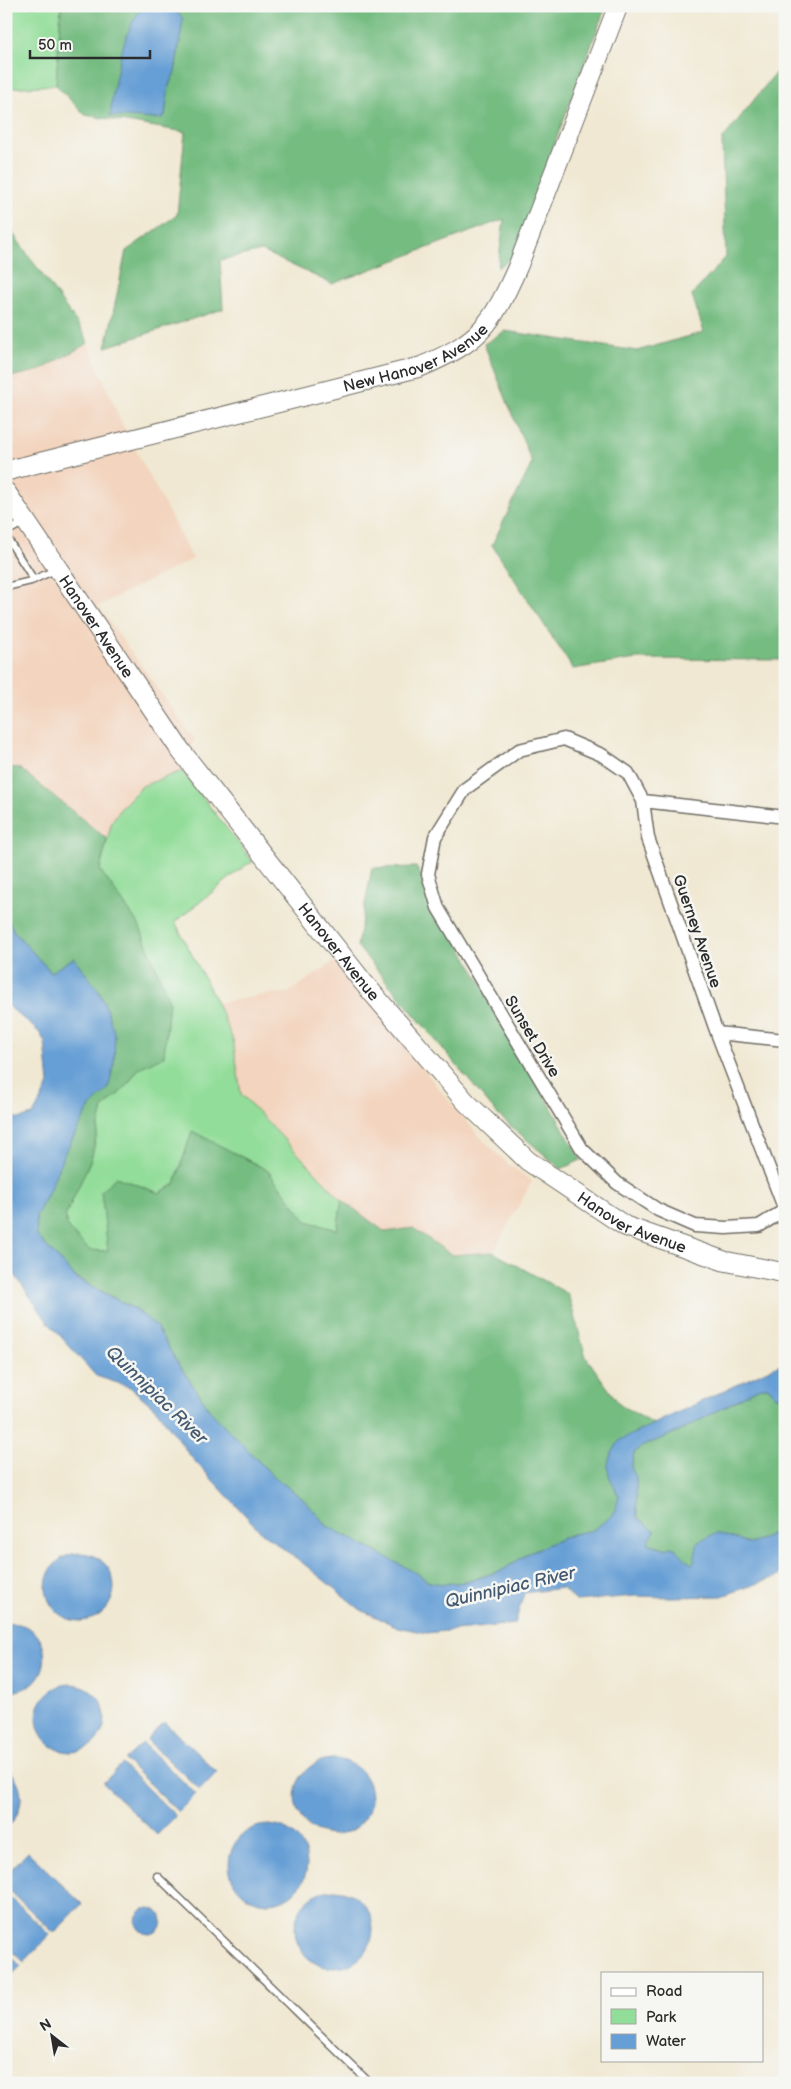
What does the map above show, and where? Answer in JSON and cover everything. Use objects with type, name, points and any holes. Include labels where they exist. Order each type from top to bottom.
[{"type":"main road","name":"New Hanover Avenue","points":[[6,471],[420,367],[468,344],[489,324],[512,282],[618,6]]},
{"type":"main road","name":"Hanover Avenue","points":[[6,492],[181,750],[363,982],[466,1102],[528,1161],[625,1226],[724,1261],[785,1273]]},
{"type":"street","name":"Guerney Avenue","points":[[519,750],[564,739],[602,755],[628,773],[643,802],[648,838],[717,1032],[785,1210]]},
{"type":"street","name":"Sunset Drive","points":[[519,750],[465,789],[435,836],[428,874],[438,908],[582,1148],[616,1183],[658,1210],[695,1226],[726,1228],[759,1226],[785,1210]]},
{"type":"street","points":[[643,802],[785,817]]},
{"type":"street","points":[[717,1032],[785,1040]]},
{"type":"lane","points":[[6,532],[26,522]]},
{"type":"lane","points":[[6,536],[34,580]]},
{"type":"lane","points":[[6,587],[34,580],[58,569]]},
{"type":"lane","points":[[157,1876],[370,2083]]},
{"type":"shaded area","points":[[88,343],[121,422],[193,559],[98,606],[194,739],[182,771],[142,786],[134,792],[112,821],[107,839],[19,768],[6,767],[6,378],[41,370]]},
{"type":"shaded area","points":[[338,959],[439,1089],[479,1136],[508,1164],[532,1181],[493,1252],[452,1255],[413,1228],[385,1232],[342,1200],[241,1094],[233,1040],[217,1003],[270,994],[288,993]]},
{"type":"green space","points":[[6,6],[61,6],[56,85],[6,88]]},
{"type":"green space","points":[[61,6],[145,6],[110,115],[156,119],[165,115],[169,85],[175,72],[182,27],[177,11],[169,6],[606,6],[512,258],[498,267],[504,219],[332,284],[262,251],[220,260],[223,309],[106,347],[126,251],[177,215],[185,132],[85,115],[56,85]]},
{"type":"green space","points":[[785,61],[785,660],[636,659],[573,669],[492,545],[532,463],[484,344],[505,331],[637,351],[704,332],[692,295],[726,257],[722,140]]},
{"type":"green space","points":[[6,224],[82,330],[88,343],[41,370],[6,378]]},
{"type":"green space","points":[[6,767],[19,768],[107,839],[100,870],[139,925],[169,1001],[164,1056],[139,1068],[125,1088],[103,1108],[91,1159],[65,1217],[67,1227],[89,1250],[108,1251],[101,1191],[116,1177],[159,1193],[175,1184],[192,1131],[267,1170],[307,1221],[337,1230],[342,1200],[385,1232],[413,1228],[452,1255],[493,1252],[568,1294],[586,1357],[620,1405],[654,1424],[620,1440],[611,1479],[619,1497],[613,1515],[593,1531],[573,1534],[532,1551],[503,1570],[466,1582],[442,1584],[429,1582],[418,1574],[327,1526],[304,1500],[272,1475],[212,1413],[175,1359],[156,1326],[138,1311],[74,1276],[37,1236],[36,1216],[47,1196],[64,1154],[90,1107],[104,1002],[98,990],[74,958],[51,972],[15,933],[6,916]]},
{"type":"green space","points":[[182,771],[253,862],[246,865],[175,922],[217,1003],[233,1040],[241,1094],[342,1200],[337,1230],[307,1221],[267,1170],[192,1132],[175,1184],[159,1193],[130,1182],[109,1251],[89,1251],[67,1227],[65,1217],[91,1159],[103,1108],[125,1088],[139,1068],[164,1055],[169,1001],[139,925],[100,870],[112,821],[121,808],[142,786]]},
{"type":"green space","points":[[416,867],[581,1160],[561,1169],[498,1115],[357,946],[372,868]]},
{"type":"green space","points":[[761,1387],[768,1387],[776,1396],[785,1396],[785,1527],[751,1544],[725,1537],[698,1541],[694,1562],[691,1564],[675,1548],[668,1549],[648,1543],[645,1522],[637,1517],[636,1477],[631,1468],[634,1453],[643,1446],[680,1431]]},
{"type":"water","points":[[145,6],[171,8],[183,19],[175,72],[169,85],[165,115],[163,118],[156,119],[110,116],[120,57],[125,40],[137,14]]},
{"type":"water","name":"Quinnipiac River","points":[[6,916],[15,933],[51,972],[74,958],[98,990],[115,1035],[114,1065],[108,1089],[90,1107],[64,1154],[47,1196],[36,1216],[37,1236],[76,1278],[138,1311],[156,1326],[175,1359],[212,1413],[272,1475],[304,1500],[327,1526],[418,1574],[429,1582],[442,1584],[466,1582],[503,1570],[532,1551],[573,1534],[593,1530],[613,1515],[619,1497],[609,1474],[608,1463],[620,1440],[778,1365],[785,1366],[785,1396],[776,1396],[768,1387],[761,1387],[680,1431],[643,1446],[634,1453],[631,1468],[636,1477],[637,1517],[655,1531],[648,1543],[667,1549],[669,1547],[675,1548],[691,1564],[694,1562],[698,1541],[717,1533],[751,1544],[785,1527],[785,1572],[722,1596],[635,1596],[576,1601],[562,1588],[524,1593],[515,1624],[426,1633],[398,1627],[361,1610],[261,1532],[192,1458],[156,1409],[130,1387],[96,1376],[47,1321],[6,1262],[6,1109],[18,1119],[33,1115],[49,1084],[45,1042],[39,1032],[6,1004]]},
{"type":"water","points":[[73,1553],[87,1553],[99,1558],[109,1568],[114,1580],[114,1594],[109,1606],[99,1616],[87,1621],[73,1621],[61,1616],[51,1606],[46,1594],[46,1580],[51,1568],[61,1558]]},
{"type":"water","points":[[6,1624],[22,1625],[34,1632],[42,1642],[45,1655],[43,1669],[36,1680],[24,1689],[6,1692]]},
{"type":"water","points":[[71,1684],[84,1687],[95,1694],[102,1705],[105,1718],[102,1731],[95,1742],[84,1749],[71,1752],[58,1749],[47,1742],[40,1731],[37,1718],[40,1705],[47,1694],[58,1687]]},
{"type":"water","points":[[164,1722],[217,1772],[200,1790],[147,1740]]},
{"type":"water","points":[[143,1743],[196,1794],[178,1812],[125,1760]]},
{"type":"water","points":[[326,1759],[340,1759],[354,1765],[365,1776],[371,1790],[368,1812],[360,1824],[340,1835],[326,1835],[312,1829],[301,1818],[295,1804],[295,1790],[301,1776],[312,1765]]},
{"type":"water","points":[[122,1764],[176,1816],[157,1835],[103,1783]]},
{"type":"water","points":[[6,1767],[18,1782],[21,1798],[17,1814],[6,1829]]},
{"type":"water","points":[[260,1825],[276,1825],[290,1831],[301,1842],[307,1856],[307,1872],[301,1886],[290,1897],[276,1903],[260,1903],[246,1897],[235,1886],[229,1872],[229,1856],[235,1842],[246,1831]]},
{"type":"water","points":[[28,1852],[82,1904],[54,1933],[6,1887],[6,1874]]},
{"type":"water","points":[[334,1890],[349,1893],[366,1907],[370,1914],[373,1929],[370,1944],[356,1961],[349,1965],[334,1968],[319,1965],[302,1951],[298,1944],[295,1929],[298,1914],[312,1897],[319,1893]]},
{"type":"water","points":[[6,1893],[50,1935],[24,1962],[6,1945]]},
{"type":"water","points":[[149,1908],[158,1912],[162,1921],[158,1930],[149,1934],[140,1930],[136,1921],[140,1912]]},
{"type":"water","points":[[6,1952],[21,1966],[6,1981]]}]
